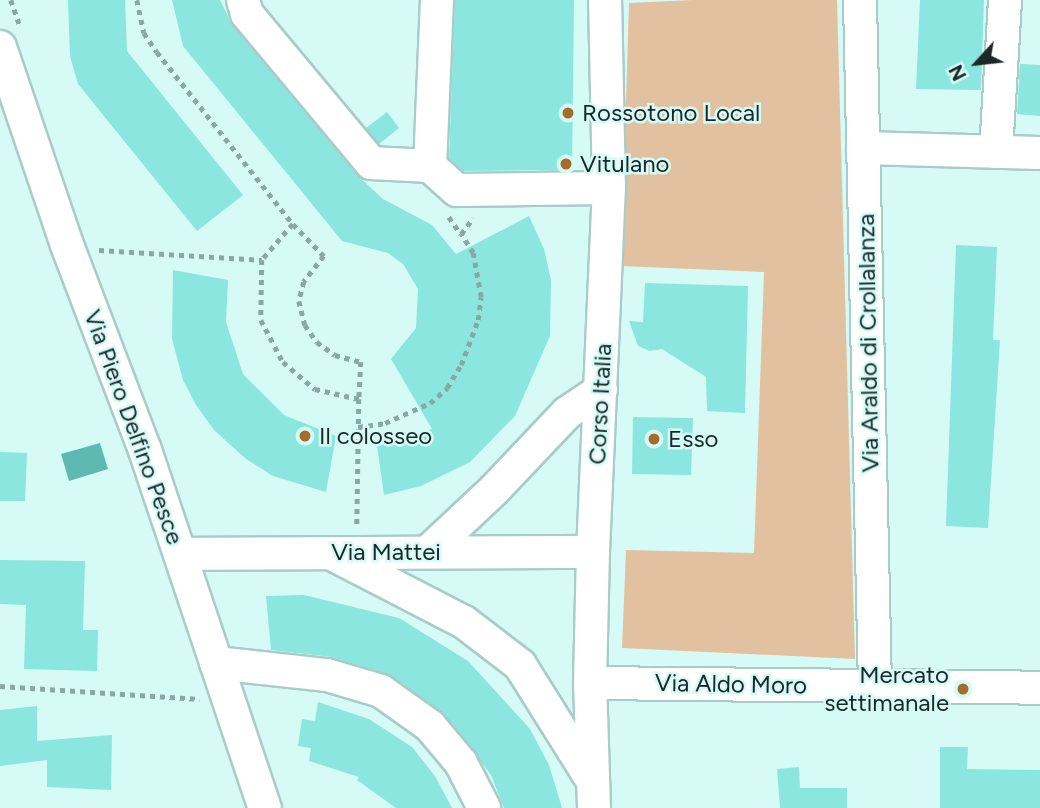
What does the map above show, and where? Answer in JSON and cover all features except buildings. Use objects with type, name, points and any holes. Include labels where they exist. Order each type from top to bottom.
[{"type":"street","points":[[243,0],[247,14],[371,163],[430,166],[457,190],[609,188]]},
{"type":"street","points":[[430,166],[437,0]]},
{"type":"street","name":"Corso Italia","points":[[593,794],[590,683],[593,552],[609,188],[605,0]]},
{"type":"street","name":"Via Araldo di Crollalanza","points":[[860,0],[876,686]]},
{"type":"street","points":[[996,152],[1004,0]]},
{"type":"street","name":"Via Piero Delfino Pesce","points":[[0,47],[180,554],[265,808]]},
{"type":"street","points":[[863,148],[1040,153]]},
{"type":"street","points":[[429,551],[494,490],[567,412],[601,390]]},
{"type":"street","points":[[343,552],[464,622],[520,665],[593,794]]},
{"type":"street","name":"Via Mattei","points":[[180,554],[593,552]]},
{"type":"street","points":[[216,663],[327,675],[381,691],[430,726],[461,763],[484,808]]},
{"type":"street","name":"Via Aldo Moro","points":[[590,683],[1040,688]]},
{"type":"path","points":[[137,0],[144,33],[293,224],[324,256],[302,291],[304,325],[317,342],[335,355],[361,362],[358,427],[343,552]]},
{"type":"path","points":[[461,234],[494,189]]},
{"type":"path","points":[[358,427],[385,423],[430,403],[447,388],[461,365],[478,320],[481,297],[473,253],[441,210]]},
{"type":"path","points":[[293,224],[262,260],[261,320],[283,362],[315,389],[359,399]]},
{"type":"path","points":[[94,250],[262,260]]},
{"type":"path","points":[[0,686],[229,701]]},
{"type":"shaded area","points":[[837,0],[855,659],[622,648],[626,550],[754,553],[764,272],[621,266],[629,3]]},
{"type":"water","points":[[100,443],[108,469],[69,481],[61,454]]},
{"type":"place","name":"Rossotono Local","points":[[568,113]]},
{"type":"place","name":"Vitulano","points":[[566,164]]},
{"type":"place","name":"Il colosseo","points":[[305,436]]},
{"type":"place","name":"Esso","points":[[654,439]]},
{"type":"place","name":"Mercato settimanale","points":[[963,689]]}]
